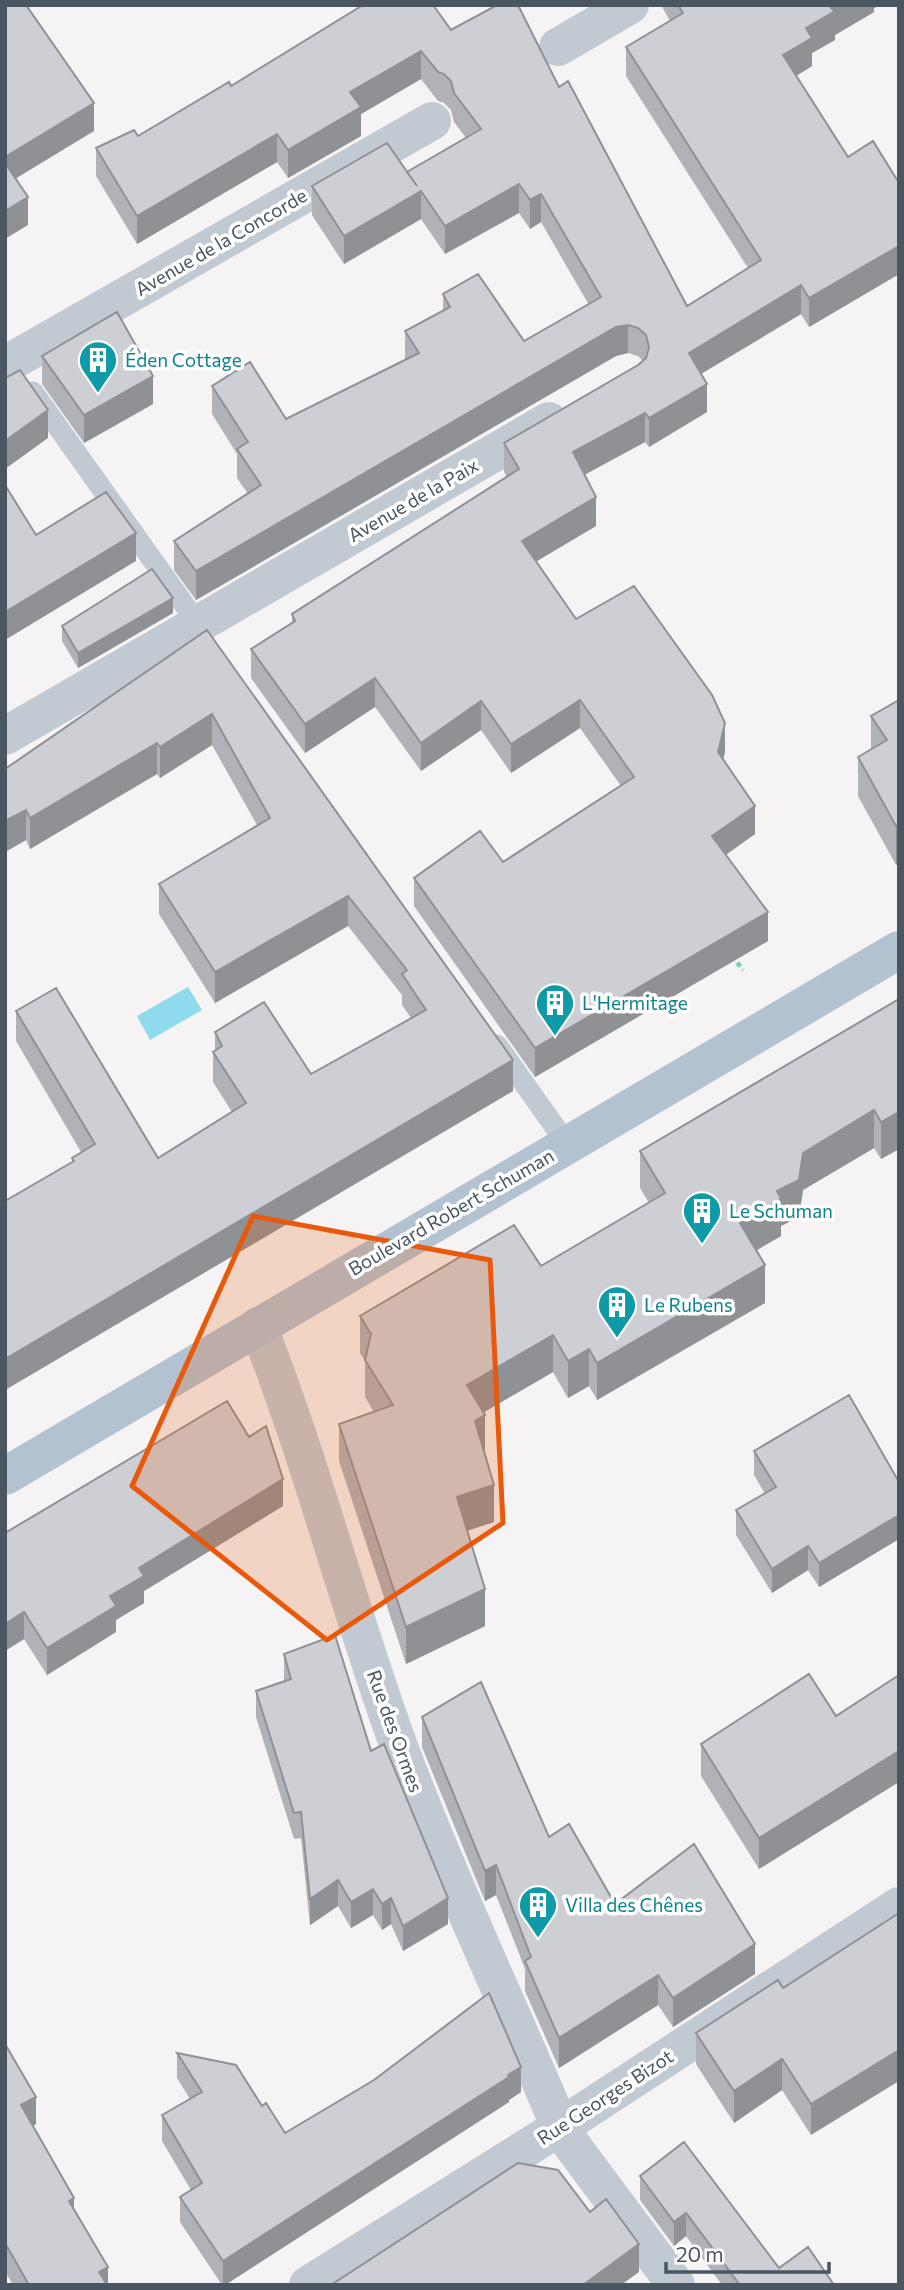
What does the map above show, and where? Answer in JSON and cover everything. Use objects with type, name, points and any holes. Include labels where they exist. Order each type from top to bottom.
[{"type":"main road","name":"Boulevard Robert Schuman","points":[[5,1476],[899,950]]},
{"type":"street","points":[[558,47],[630,5]]},
{"type":"street","name":"Avenue de la Concorde","points":[[7,361],[432,121]]},
{"type":"street","name":"Avenue de la Paix","points":[[5,736],[206,636],[580,403]]},
{"type":"street","name":"Rue des Ormes","points":[[258,1325],[279,1380],[351,1609],[401,1751],[452,1881],[560,2127],[676,2285]]},
{"type":"street","name":"Rue Georges Bizot","points":[[308,2285],[560,2127],[899,1906]]},
{"type":"lane","points":[[7,361],[206,636]]},
{"type":"lane","points":[[486,1030],[567,1144]]},
{"type":"path","points":[[726,949],[743,970]]},
{"type":"highlighted area","points":[[253,1216],[490,1260],[503,1523],[327,1640],[132,1486]]},
{"type":"water","points":[[188,987],[202,1010],[150,1040],[137,1016]]},
{"type":"building","points":[[5,5],[26,5],[94,103],[5,157]]},
{"type":"building","points":[[363,5],[433,5],[451,30],[497,5],[518,5],[559,87],[568,81],[687,306],[761,260],[626,47],[683,13],[678,5],[837,5],[831,8],[835,11],[806,28],[812,38],[783,55],[848,157],[873,141],[899,183],[899,246],[809,298],[801,285],[689,353],[707,384],[649,418],[645,413],[573,452],[596,497],[522,541],[576,619],[634,586],[712,695],[725,723],[718,752],[755,806],[712,836],[768,912],[535,1048],[414,878],[480,831],[503,862],[634,777],[580,700],[511,744],[481,701],[421,743],[375,678],[305,724],[251,649],[295,621],[292,614],[519,469],[504,443],[638,365],[646,358],[649,347],[646,335],[638,328],[628,325],[616,327],[196,571],[174,541],[261,485],[237,449],[248,442],[212,386],[250,362],[286,419],[419,353],[405,331],[450,307],[443,294],[478,274],[524,341],[601,297],[541,194],[530,200],[519,184],[445,226],[421,191],[344,236],[312,186],[387,143],[407,172],[481,129],[454,93],[451,81],[438,72],[421,51],[350,92],[361,107],[288,150],[277,134],[137,216],[96,148],[134,130],[138,136],[229,82],[231,86]]},
{"type":"building","points":[[5,163],[28,197],[5,211]]},
{"type":"building","points":[[117,312],[153,376],[84,415],[42,356]]},
{"type":"building","points":[[20,370],[48,410],[5,441],[5,378]]},
{"type":"building","points":[[5,485],[36,535],[106,492],[136,533],[5,612]]},
{"type":"building","points":[[152,569],[173,598],[78,653],[62,626]]},
{"type":"building","points":[[207,630],[513,1060],[5,1359],[5,1201],[74,1161],[72,1158],[95,1144],[16,1011],[56,988],[158,1158],[246,1103],[213,1052],[222,1046],[215,1032],[264,1002],[311,1074],[426,1010],[402,974],[407,970],[348,896],[215,972],[159,884],[270,818],[212,714],[160,747],[157,743],[30,818],[26,810],[5,821],[5,769]]},
{"type":"building","points":[[899,700],[899,825],[896,826],[858,757],[887,740],[871,716]]},
{"type":"building","points":[[899,999],[899,1112],[881,1122],[874,1110],[803,1153],[799,1180],[777,1191],[781,1199],[740,1223],[765,1265],[597,1363],[589,1349],[568,1361],[553,1335],[467,1385],[485,1415],[475,1421],[494,1485],[457,1497],[485,1589],[406,1627],[339,1424],[393,1405],[365,1360],[371,1334],[360,1316],[514,1225],[541,1266],[665,1193],[640,1151]]},
{"type":"building","points":[[849,1395],[899,1482],[899,1515],[819,1563],[808,1546],[772,1569],[736,1510],[776,1487],[754,1451]]},
{"type":"building","points":[[227,1401],[249,1437],[266,1426],[283,1479],[139,1568],[144,1576],[110,1596],[116,1606],[47,1648],[24,1612],[5,1624],[5,1533]]},
{"type":"building","points":[[335,1635],[371,1751],[384,1744],[448,1898],[403,1926],[391,1898],[382,1904],[373,1889],[351,1902],[338,1880],[310,1899],[301,1812],[294,1813],[256,1691],[291,1679],[284,1654]]},
{"type":"building","points":[[809,1674],[836,1716],[899,1675],[899,1751],[759,1838],[701,1744]]},
{"type":"building","points":[[481,1682],[549,1837],[569,1824],[615,1904],[694,1844],[755,1944],[673,1998],[658,1975],[559,2038],[525,1961],[531,1957],[496,1865],[485,1871],[422,1717]]},
{"type":"building","points":[[899,1913],[899,2050],[811,2104],[782,2059],[734,2091],[696,2033],[778,1980],[783,1988]]},
{"type":"building","points":[[489,1993],[521,2067],[223,2261],[180,2197],[202,2183],[162,2115],[202,2092],[177,2053],[236,2065],[262,2106],[266,2103],[285,2133],[374,2080]]},
{"type":"building","points":[[5,2044],[36,2097],[21,2105],[74,2198],[69,2201],[108,2267],[99,2272],[106,2283],[103,2285],[29,2285],[5,2243]]},
{"type":"building","points":[[684,2142],[779,2268],[808,2247],[834,2285],[740,2285],[686,2213],[674,2222],[640,2176]]},
{"type":"building","points":[[518,2163],[558,2170],[590,2212],[606,2199],[639,2244],[583,2285],[331,2285]]},
{"type":"place","name":"Éden Cottage","points":[[98,394]]},
{"type":"place","name":"L'Hermitage","points":[[555,1037]]},
{"type":"place","name":"Le Schuman","points":[[702,1245]]},
{"type":"place","name":"Le Rubens","points":[[617,1339]]},
{"type":"place","name":"Villa des Chênes","points":[[538,1939]]}]
